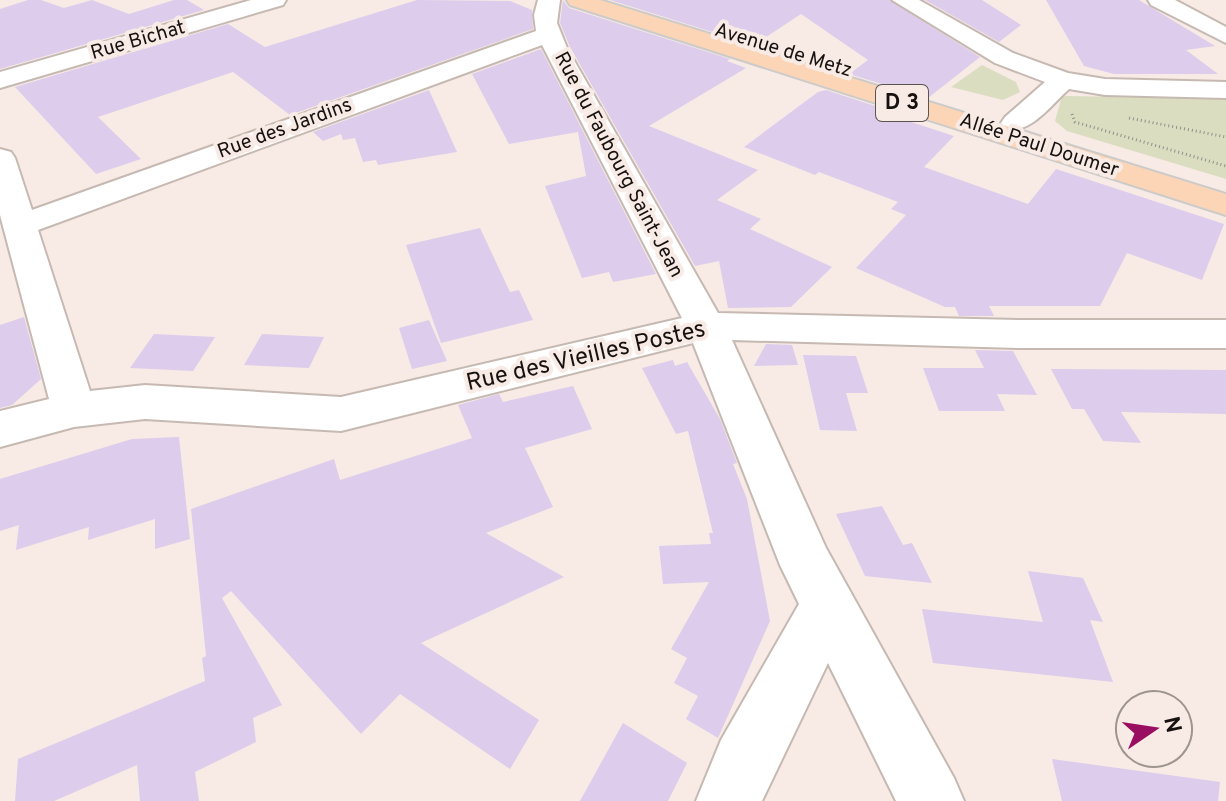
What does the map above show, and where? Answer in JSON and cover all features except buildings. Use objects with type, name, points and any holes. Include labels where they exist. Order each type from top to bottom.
[{"type":"main road","name":"Allée Paul Doumer","points":[[578,0],[1226,205]]},
{"type":"main road","name":"Avenue de Metz","points":[[616,0],[1226,188]]},
{"type":"street","name":"Rue Bichat","points":[[0,80],[275,0]]},
{"type":"street","name":"Rue du Faubourg Saint-Jean","points":[[549,0],[544,9],[550,34],[577,93],[706,326],[807,565],[931,801]]},
{"type":"street","points":[[903,0],[1004,58],[1063,80],[1105,87],[1226,90]]},
{"type":"street","points":[[1159,0],[1199,10],[1226,36]]},
{"type":"street","name":"Rue des Jardins","points":[[21,225],[550,34]]},
{"type":"street","points":[[1015,123],[1063,80]]},
{"type":"street","points":[[0,158],[74,410]]},
{"type":"street","name":"Rue des Vieilles Postes","points":[[0,429],[74,410],[145,402],[341,414],[706,326],[1020,334],[1226,334]]},
{"type":"street","points":[[729,801],[744,763],[828,605]]},
{"type":"path","points":[[1082,114],[1072,113],[1075,122],[1226,166]]},
{"type":"path","points":[[1117,117],[1226,137]]},
{"type":"green space","points":[[982,65],[1016,82],[1020,92],[1003,100],[951,87]]},
{"type":"green space","points":[[1062,96],[1226,98],[1226,179],[1067,131],[1055,121]]}]
